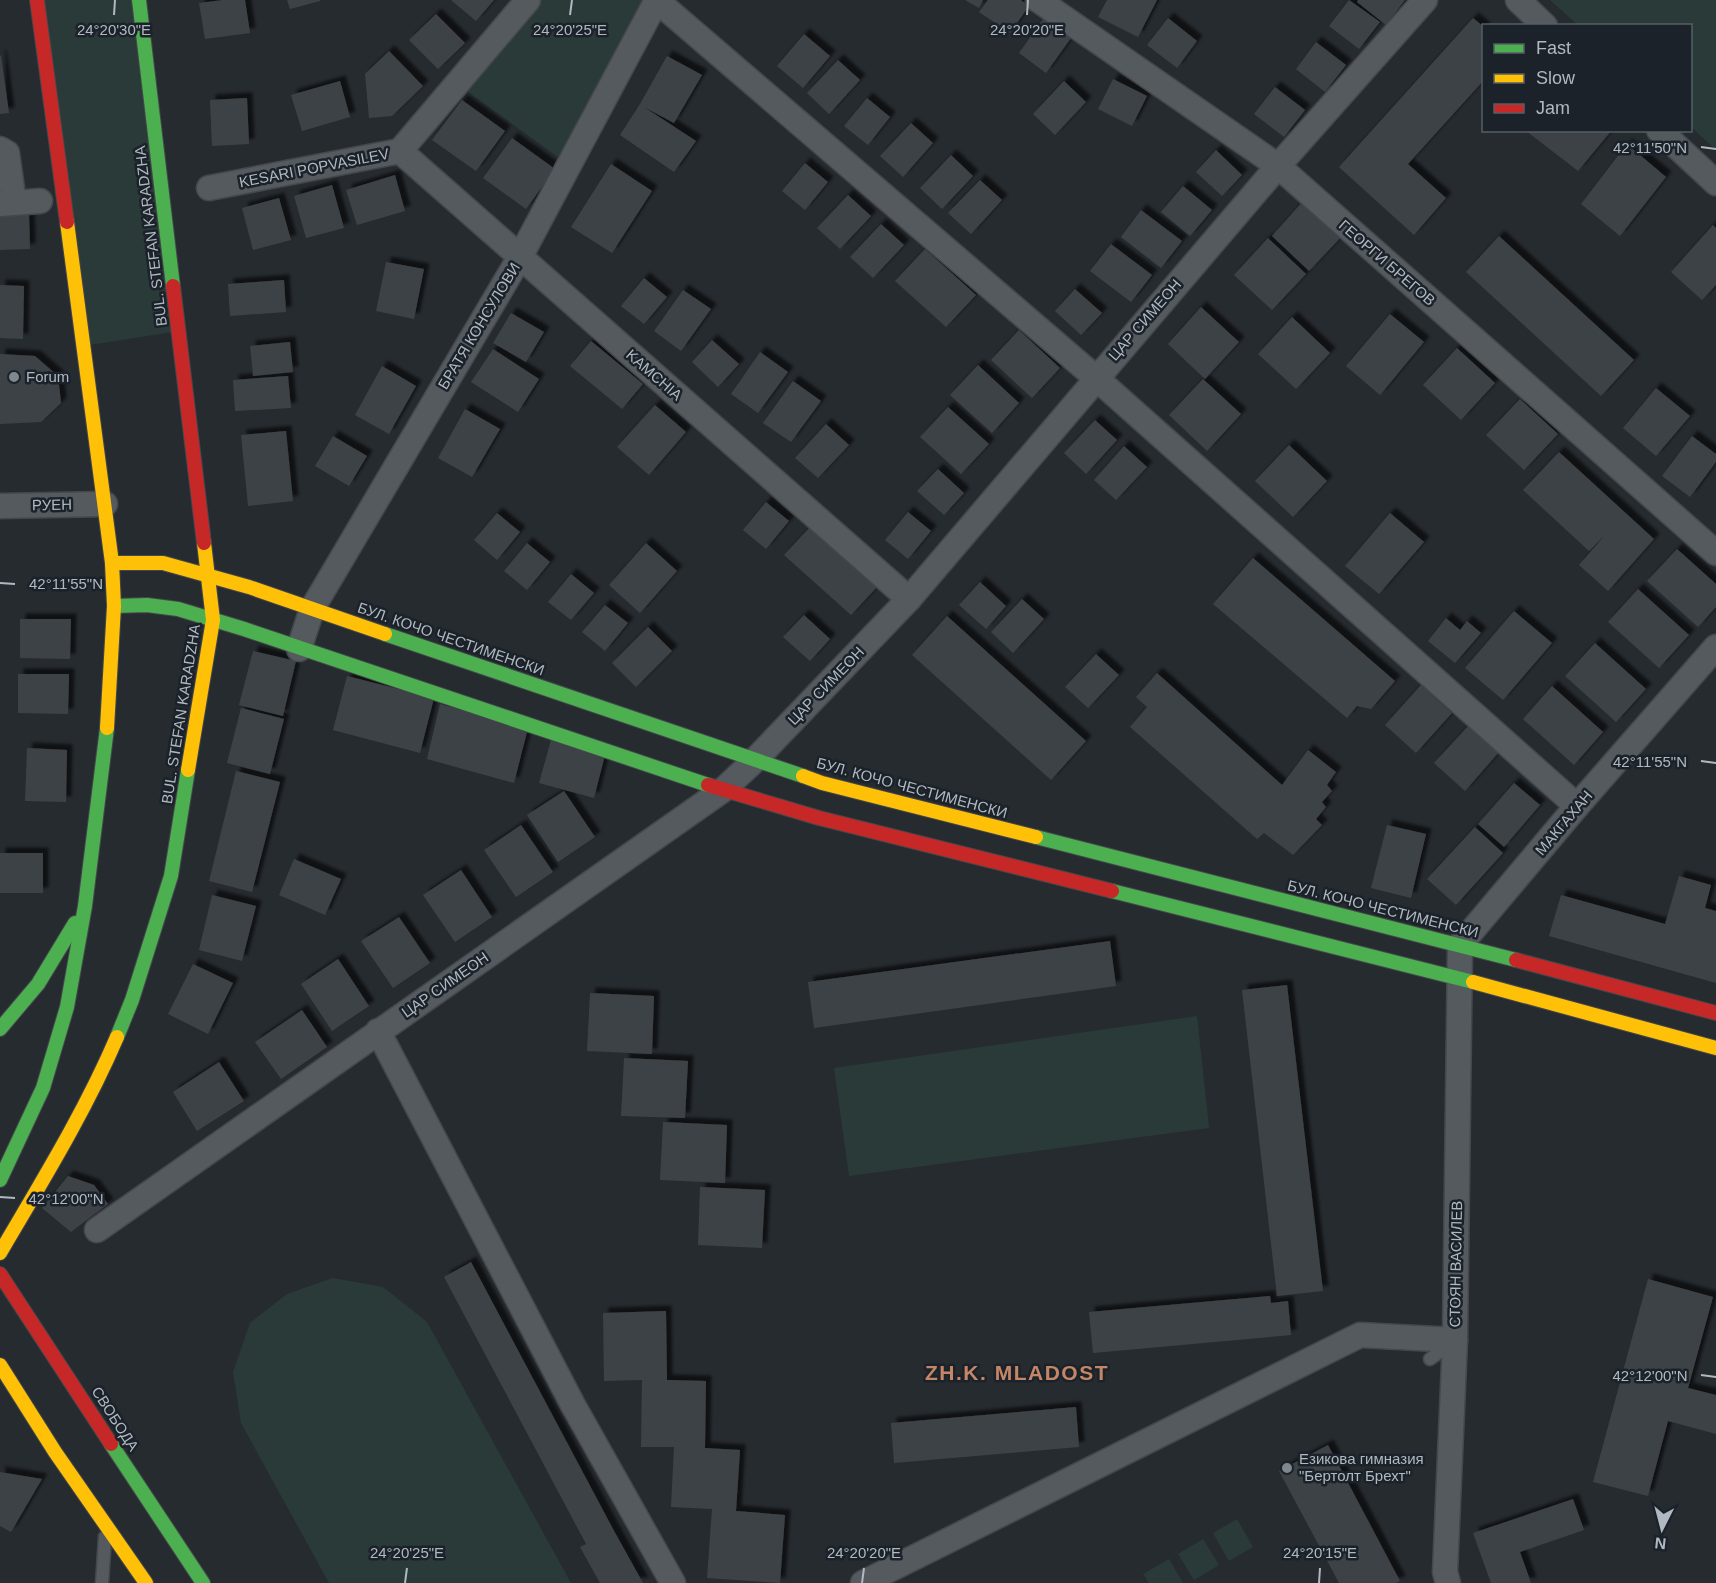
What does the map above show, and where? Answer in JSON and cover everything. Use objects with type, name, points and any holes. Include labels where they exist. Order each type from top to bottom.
[{"type":"street","points":[[0,1180],[43,1088],[67,1007],[85,906],[106,742],[114,606],[105,504],[37,0]]},
{"type":"street","name":"BUL. STEFAN KARADZHA","points":[[0,1253],[50,1168],[103,1069],[132,1000],[171,876],[213,620],[139,0]]},
{"type":"street","name":"KESARI POPVASILEV","points":[[209,188],[400,151],[528,0]]},
{"type":"street","points":[[656,0],[1095,378],[1577,806]]},
{"type":"street","name":"БРАТЯ КОНСУЛОВИ","points":[[299,649],[312,609],[520,257],[656,0]]},
{"type":"street","name":"ГЕОРГИ БРЕГОВ","points":[[1038,0],[1278,166],[1716,553]]},
{"type":"street","name":"ЦАР СИМЕОН","points":[[97,1230],[723,790],[754,761],[909,599],[1095,378],[1425,0]]},
{"type":"street","points":[[1518,0],[1543,24]]},
{"type":"street","points":[[1661,132],[1716,183]]},
{"type":"street","points":[[0,149],[7,153],[7,203],[40,201]]},
{"type":"street","name":"KAMCHIA","points":[[400,151],[909,599]]},
{"type":"street","name":"РУЕН","points":[[0,507],[105,504]]},
{"type":"street","name":"БУЛ. КОЧО ЧЕСТИМЕНСКИ","points":[[112,563],[163,563],[249,587],[822,783],[1460,945],[1716,1013]]},
{"type":"street","points":[[114,606],[178,609],[244,628],[299,649],[723,790],[819,818],[1459,978],[1716,1048]]},
{"type":"street","name":"МАКГАХАН","points":[[1460,945],[1577,806],[1716,647]]},
{"type":"street","points":[[0,1029],[38,984],[85,906]]},
{"type":"street","name":"СТОЯН ВАСИЛЕВ","points":[[1448,1583],[1445,1572],[1455,1340],[1460,945]]},
{"type":"street","points":[[378,1031],[573,1405],[673,1583]]},
{"type":"street","name":"СВОБОДА","points":[[0,1274],[203,1583]]},
{"type":"street","points":[[863,1583],[1360,1335],[1455,1340]]},
{"type":"street","points":[[0,1365],[106,1527],[146,1583]]},
{"type":"street","points":[[16,1416],[56,1452]]},
{"type":"lane","points":[[1430,1359],[1455,1340]]},
{"type":"lane","points":[[102,1583],[106,1527]]},
{"type":"shaded area","points":[[37,0],[139,0],[179,331],[83,346]]},
{"type":"shaded area","points":[[528,0],[657,0],[569,165],[457,84]]},
{"type":"shaded area","points":[[1550,0],[1716,0],[1716,150],[1692,128],[1692,24],[1577,24]]},
{"type":"shaded area","points":[[1197,1016],[1209,1128],[849,1176],[834,1068]]},
{"type":"shaded area","points":[[333,1278],[383,1287],[427,1322],[571,1583],[329,1583],[241,1423],[233,1372],[250,1323],[287,1294]]},
{"type":"shaded area","points":[[1237,1519],[1253,1547],[1229,1561],[1213,1533]]},
{"type":"shaded area","points":[[1203,1539],[1219,1565],[1194,1580],[1178,1554]]},
{"type":"shaded area","points":[[1169,1559],[1183,1583],[1149,1583],[1143,1574]]},
{"type":"building","points":[[245,0],[250,33],[205,39],[199,3]]},
{"type":"building","points":[[287,0],[320,0],[320,1],[290,9]]},
{"type":"building","points":[[451,0],[494,0],[476,21]]},
{"type":"building","points":[[965,0],[983,0],[979,8]]},
{"type":"building","points":[[988,0],[1021,0],[1029,6],[1010,33],[979,12]]},
{"type":"building","points":[[1107,0],[1157,0],[1138,37],[1098,17]]},
{"type":"building","points":[[1349,0],[1380,22],[1359,49],[1329,26]]},
{"type":"building","points":[[1358,0],[1405,0],[1386,25],[1357,2]]},
{"type":"building","points":[[1048,12],[1076,31],[1046,73],[1019,53]]},
{"type":"building","points":[[436,14],[465,43],[438,69],[409,40]]},
{"type":"building","points":[[1168,18],[1197,41],[1177,68],[1147,45]]},
{"type":"building","points":[[1473,18],[1482,25],[1482,82],[1408,164],[1446,198],[1414,235],[1339,167]]},
{"type":"building","points":[[804,34],[830,56],[803,88],[777,66]]},
{"type":"building","points":[[1316,42],[1346,65],[1325,92],[1296,69]]},
{"type":"building","points":[[389,51],[423,86],[392,116],[369,118],[365,74]]},
{"type":"building","points":[[0,56],[9,113],[0,114]]},
{"type":"building","points":[[667,56],[702,75],[674,123],[644,107],[696,141],[674,172],[620,135]]},
{"type":"building","points":[[838,60],[860,80],[829,114],[807,93]]},
{"type":"building","points":[[1113,79],[1147,96],[1132,126],[1098,109]]},
{"type":"building","points":[[340,81],[350,117],[302,131],[291,95]]},
{"type":"building","points":[[1064,81],[1086,102],[1055,135],[1033,114]]},
{"type":"building","points":[[1275,87],[1305,110],[1284,137],[1254,114]]},
{"type":"building","points":[[247,98],[249,144],[212,146],[210,100]]},
{"type":"building","points":[[867,98],[890,117],[868,145],[844,126]]},
{"type":"building","points":[[462,100],[505,131],[476,171],[432,140]]},
{"type":"building","points":[[911,123],[933,143],[903,177],[880,156]]},
{"type":"building","points":[[1528,132],[1610,132],[1578,171]]},
{"type":"building","points":[[512,138],[555,169],[526,209],[483,178]]},
{"type":"building","points":[[1627,144],[1666,177],[1620,236],[1581,204]]},
{"type":"building","points":[[1216,150],[1242,175],[1222,196],[1196,172]]},
{"type":"building","points":[[951,155],[973,176],[942,209],[920,188]]},
{"type":"building","points":[[805,163],[828,182],[805,210],[782,191]]},
{"type":"building","points":[[611,164],[652,191],[612,253],[571,227]]},
{"type":"building","points":[[395,175],[405,211],[357,225],[346,190]]},
{"type":"building","points":[[980,180],[1002,200],[971,234],[948,213]]},
{"type":"building","points":[[332,185],[344,228],[306,238],[294,196]]},
{"type":"building","points":[[1183,186],[1212,210],[1190,236],[1161,212]]},
{"type":"building","points":[[848,195],[871,216],[840,249],[817,228]]},
{"type":"building","points":[[279,198],[291,240],[253,250],[242,208]]},
{"type":"building","points":[[1305,199],[1343,235],[1309,271],[1272,236]]},
{"type":"building","points":[[1141,210],[1182,241],[1161,268],[1121,237]]},
{"type":"building","points":[[0,212],[29,212],[30,249],[0,250]]},
{"type":"building","points":[[881,224],[904,245],[873,278],[850,257]]},
{"type":"building","points":[[1713,225],[1716,228],[1716,285],[1702,300],[1671,272]]},
{"type":"building","points":[[1499,236],[1634,360],[1601,396],[1466,272]]},
{"type":"building","points":[[1268,238],[1306,274],[1272,310],[1234,275]]},
{"type":"building","points":[[1111,244],[1152,275],[1131,302],[1090,271]]},
{"type":"building","points":[[925,249],[976,295],[946,327],[895,281]]},
{"type":"building","points":[[386,262],[424,269],[414,319],[376,311]]},
{"type":"building","points":[[644,278],[667,297],[644,324],[621,306]]},
{"type":"building","points":[[284,280],[286,312],[230,316],[228,284]]},
{"type":"building","points":[[0,285],[24,286],[23,339],[0,338]]},
{"type":"building","points":[[1075,289],[1102,313],[1081,335],[1055,311]]},
{"type":"building","points":[[683,290],[711,309],[681,351],[654,331]]},
{"type":"building","points":[[1201,307],[1239,342],[1205,379],[1168,344]]},
{"type":"building","points":[[511,313],[544,332],[526,362],[493,343]]},
{"type":"building","points":[[1390,314],[1424,342],[1380,395],[1346,366]]},
{"type":"building","points":[[1292,317],[1330,353],[1296,389],[1258,354]]},
{"type":"building","points":[[1019,330],[1060,368],[1032,398],[991,360]]},
{"type":"building","points":[[712,340],[739,364],[718,387],[692,362]]},
{"type":"building","points":[[591,341],[643,384],[622,409],[570,366]]},
{"type":"building","points":[[290,342],[293,372],[253,376],[250,346]]},
{"type":"building","points":[[1457,348],[1495,383],[1461,420],[1423,385]]},
{"type":"building","points":[[493,349],[539,379],[518,412],[471,382]]},
{"type":"building","points":[[760,352],[788,372],[758,413],[731,394]]},
{"type":"building","points":[[0,354],[35,356],[58,376],[61,403],[41,422],[0,424]]},
{"type":"building","points":[[978,365],[1019,403],[992,433],[950,395]]},
{"type":"building","points":[[382,366],[416,386],[389,434],[355,415]]},
{"type":"building","points":[[288,376],[291,408],[235,411],[233,380]]},
{"type":"building","points":[[1203,379],[1241,414],[1207,451],[1169,415]]},
{"type":"building","points":[[793,381],[821,401],[791,442],[763,423]]},
{"type":"building","points":[[1656,388],[1690,416],[1656,456],[1623,428]]},
{"type":"building","points":[[1520,399],[1558,434],[1524,470],[1486,435]]},
{"type":"building","points":[[655,405],[686,432],[649,475],[617,447]]},
{"type":"building","points":[[948,407],[989,444],[961,474],[920,437]]},
{"type":"building","points":[[465,409],[500,429],[472,477],[438,458]]},
{"type":"building","points":[[1095,420],[1117,440],[1086,474],[1064,453]]},
{"type":"building","points":[[826,424],[849,445],[818,478],[795,458]]},
{"type":"building","points":[[286,431],[293,501],[248,506],[241,435]]},
{"type":"building","points":[[333,436],[367,456],[349,486],[315,466]]},
{"type":"building","points":[[1692,436],[1716,454],[1716,462],[1690,497],[1662,476]]},
{"type":"building","points":[[1289,445],[1327,481],[1293,517],[1255,481]]},
{"type":"building","points":[[1124,446],[1147,467],[1116,500],[1094,480]]},
{"type":"building","points":[[1559,452],[1654,539],[1608,591],[1579,565],[1605,535],[1589,551],[1523,490]]},
{"type":"building","points":[[938,469],[964,493],[944,515],[917,491]]},
{"type":"building","points":[[766,502],[789,521],[766,549],[743,530]]},
{"type":"building","points":[[908,512],[931,531],[908,559],[885,540]]},
{"type":"building","points":[[497,513],[520,532],[497,560],[474,540]]},
{"type":"building","points":[[1390,513],[1424,542],[1379,594],[1345,566]]},
{"type":"building","points":[[810,527],[877,587],[851,615],[784,555]]},
{"type":"building","points":[[527,543],[550,562],[527,590],[504,571]]},
{"type":"building","points":[[646,543],[677,571],[640,613],[609,585]]},
{"type":"building","points":[[1677,549],[1716,584],[1716,607],[1698,627],[1647,581]]},
{"type":"building","points":[[1253,558],[1395,681],[1371,709],[1357,706],[1347,718],[1213,604]]},
{"type":"building","points":[[571,574],[594,593],[571,620],[548,602]]},
{"type":"building","points":[[980,582],[1006,606],[986,629],[959,605]]},
{"type":"building","points":[[1638,589],[1689,635],[1659,668],[1608,622]]},
{"type":"building","points":[[1022,599],[1044,619],[1013,653],[991,632]]},
{"type":"building","points":[[605,605],[628,623],[605,651],[582,632]]},
{"type":"building","points":[[1514,611],[1552,643],[1503,700],[1465,668]]},
{"type":"building","points":[[804,615],[830,639],[810,661],[783,637]]},
{"type":"building","points":[[947,616],[1086,741],[1051,780],[912,655]]},
{"type":"building","points":[[1446,618],[1460,630],[1467,621],[1481,633],[1455,663],[1428,641]]},
{"type":"building","points":[[20,619],[71,619],[70,659],[20,658]]},
{"type":"building","points":[[648,627],[672,651],[636,687],[612,663]]},
{"type":"building","points":[[1595,643],[1646,689],[1616,722],[1565,676]]},
{"type":"building","points":[[253,651],[296,661],[283,716],[239,705]]},
{"type":"building","points":[[1096,654],[1119,675],[1088,708],[1065,687]]},
{"type":"building","points":[[1157,673],[1282,785],[1308,750],[1336,772],[1327,785],[1332,791],[1322,802],[1326,807],[1316,819],[1322,825],[1293,855],[1264,833],[1257,839],[1130,727],[1147,707],[1136,697]]},
{"type":"building","points":[[18,674],[69,674],[68,714],[18,713]]},
{"type":"building","points":[[347,676],[434,698],[420,753],[333,730]]},
{"type":"building","points":[[1421,685],[1452,713],[1416,753],[1385,725]]},
{"type":"building","points":[[1552,686],[1603,732],[1574,765],[1523,719]]},
{"type":"building","points":[[440,704],[528,728],[514,783],[427,759]]},
{"type":"building","points":[[241,708],[284,719],[270,774],[227,763]]},
{"type":"building","points":[[1470,724],[1500,751],[1465,791],[1434,763]]},
{"type":"building","points":[[551,740],[605,755],[594,798],[539,783]]},
{"type":"building","points":[[27,748],[67,750],[66,802],[25,801]]},
{"type":"building","points":[[236,771],[280,782],[252,892],[209,881]]},
{"type":"building","points":[[1514,783],[1540,805],[1504,847],[1478,824]]},
{"type":"building","points":[[564,791],[595,837],[558,862],[527,815]]},
{"type":"building","points":[[521,825],[553,872],[516,897],[484,850]]},
{"type":"building","points":[[1387,825],[1426,834],[1411,898],[1371,888]]},
{"type":"building","points":[[1475,827],[1503,853],[1456,905],[1427,879]]},
{"type":"building","points":[[0,853],[43,853],[43,893],[0,893]]},
{"type":"building","points":[[294,859],[341,879],[325,915],[279,895]]},
{"type":"building","points":[[461,870],[492,917],[455,942],[423,895]]},
{"type":"building","points":[[1679,876],[1711,885],[1705,908],[1716,911],[1716,983],[1549,936],[1561,895],[1665,924]]},
{"type":"building","points":[[212,895],[256,906],[242,961],[199,950]]},
{"type":"building","points":[[399,917],[430,963],[393,988],[361,941]]},
{"type":"building","points":[[1110,941],[1116,986],[814,1028],[808,982]]},
{"type":"building","points":[[338,959],[369,1006],[332,1031],[301,984]]},
{"type":"building","points":[[193,964],[233,983],[208,1034],[168,1014]]},
{"type":"building","points":[[1287,985],[1323,1291],[1277,1296],[1242,990]]},
{"type":"building","points":[[590,993],[654,996],[652,1054],[587,1051]]},
{"type":"building","points":[[302,1010],[327,1047],[281,1079],[255,1042]]},
{"type":"building","points":[[624,1058],[688,1061],[685,1118],[621,1116]]},
{"type":"building","points":[[219,1062],[244,1101],[197,1131],[173,1092]]},
{"type":"building","points":[[663,1122],[727,1125],[725,1183],[660,1180]]},
{"type":"building","points":[[68,1176],[94,1185],[108,1204],[71,1232],[42,1208]]},
{"type":"building","points":[[700,1187],[765,1190],[762,1248],[698,1245]]},
{"type":"building","points":[[471,1262],[643,1583],[600,1583],[580,1547],[586,1544],[444,1277]]},
{"type":"building","points":[[1648,1279],[1713,1297],[1688,1388],[1716,1395],[1716,1434],[1668,1421],[1648,1496],[1593,1482]]},
{"type":"building","points":[[1270,1296],[1271,1303],[1288,1301],[1291,1335],[1093,1353],[1089,1312]]},
{"type":"building","points":[[666,1311],[667,1380],[706,1381],[705,1448],[740,1450],[736,1511],[785,1515],[780,1583],[707,1578],[712,1509],[671,1507],[674,1447],[641,1447],[642,1380],[604,1381],[603,1313]]},
{"type":"building","points":[[1076,1407],[1079,1447],[894,1463],[891,1423]]},
{"type":"building","points":[[1328,1445],[1400,1581],[1396,1583],[1339,1583],[1279,1471]]},
{"type":"building","points":[[0,1472],[42,1479],[11,1532],[0,1526]]},
{"type":"building","points":[[1573,1499],[1584,1530],[1520,1552],[1531,1583],[1491,1583],[1473,1533]]},
{"type":"traffic: fast","points":[[139,0],[173,286]]},
{"type":"traffic: fast","points":[[114,606],[147,605],[178,609],[244,629],[708,785]]},
{"type":"traffic: fast","points":[[385,634],[803,776]]},
{"type":"traffic: fast","points":[[0,1180],[43,1088],[67,1007],[85,906],[107,728]]},
{"type":"traffic: fast","points":[[117,1037],[132,1000],[171,876],[188,770]]},
{"type":"traffic: fast","points":[[1036,837],[1516,960]]},
{"type":"traffic: fast","points":[[1112,891],[1473,982]]},
{"type":"traffic: fast","points":[[0,1029],[38,984],[75,923]]},
{"type":"traffic: fast","points":[[111,1444],[203,1583]]},
{"type":"traffic: slow","points":[[67,222],[112,563],[114,606],[107,728]]},
{"type":"traffic: slow","points":[[188,770],[213,620],[204,543]]},
{"type":"traffic: slow","points":[[112,563],[163,563],[249,587],[385,634]]},
{"type":"traffic: slow","points":[[803,776],[822,783],[1036,837]]},
{"type":"traffic: slow","points":[[1473,982],[1716,1048]]},
{"type":"traffic: slow","points":[[0,1253],[77,1120],[117,1037]]},
{"type":"traffic: slow","points":[[0,1365],[55,1452],[146,1583]]},
{"type":"traffic: jam","points":[[37,0],[67,222]]},
{"type":"traffic: jam","points":[[173,286],[204,543]]},
{"type":"traffic: jam","points":[[708,785],[819,818],[1112,891]]},
{"type":"traffic: jam","points":[[1516,960],[1716,1013]]},
{"type":"traffic: jam","points":[[0,1274],[111,1444]]},
{"type":"place","name":"Forum","points":[[14,377]]},
{"type":"place","name":"Езикова гимназия \"Бертолт Брехт\"","points":[[1287,1468]]},
{"type":"district","name":"ZH.K. MLADOST","points":[[1017,1373]]}]
